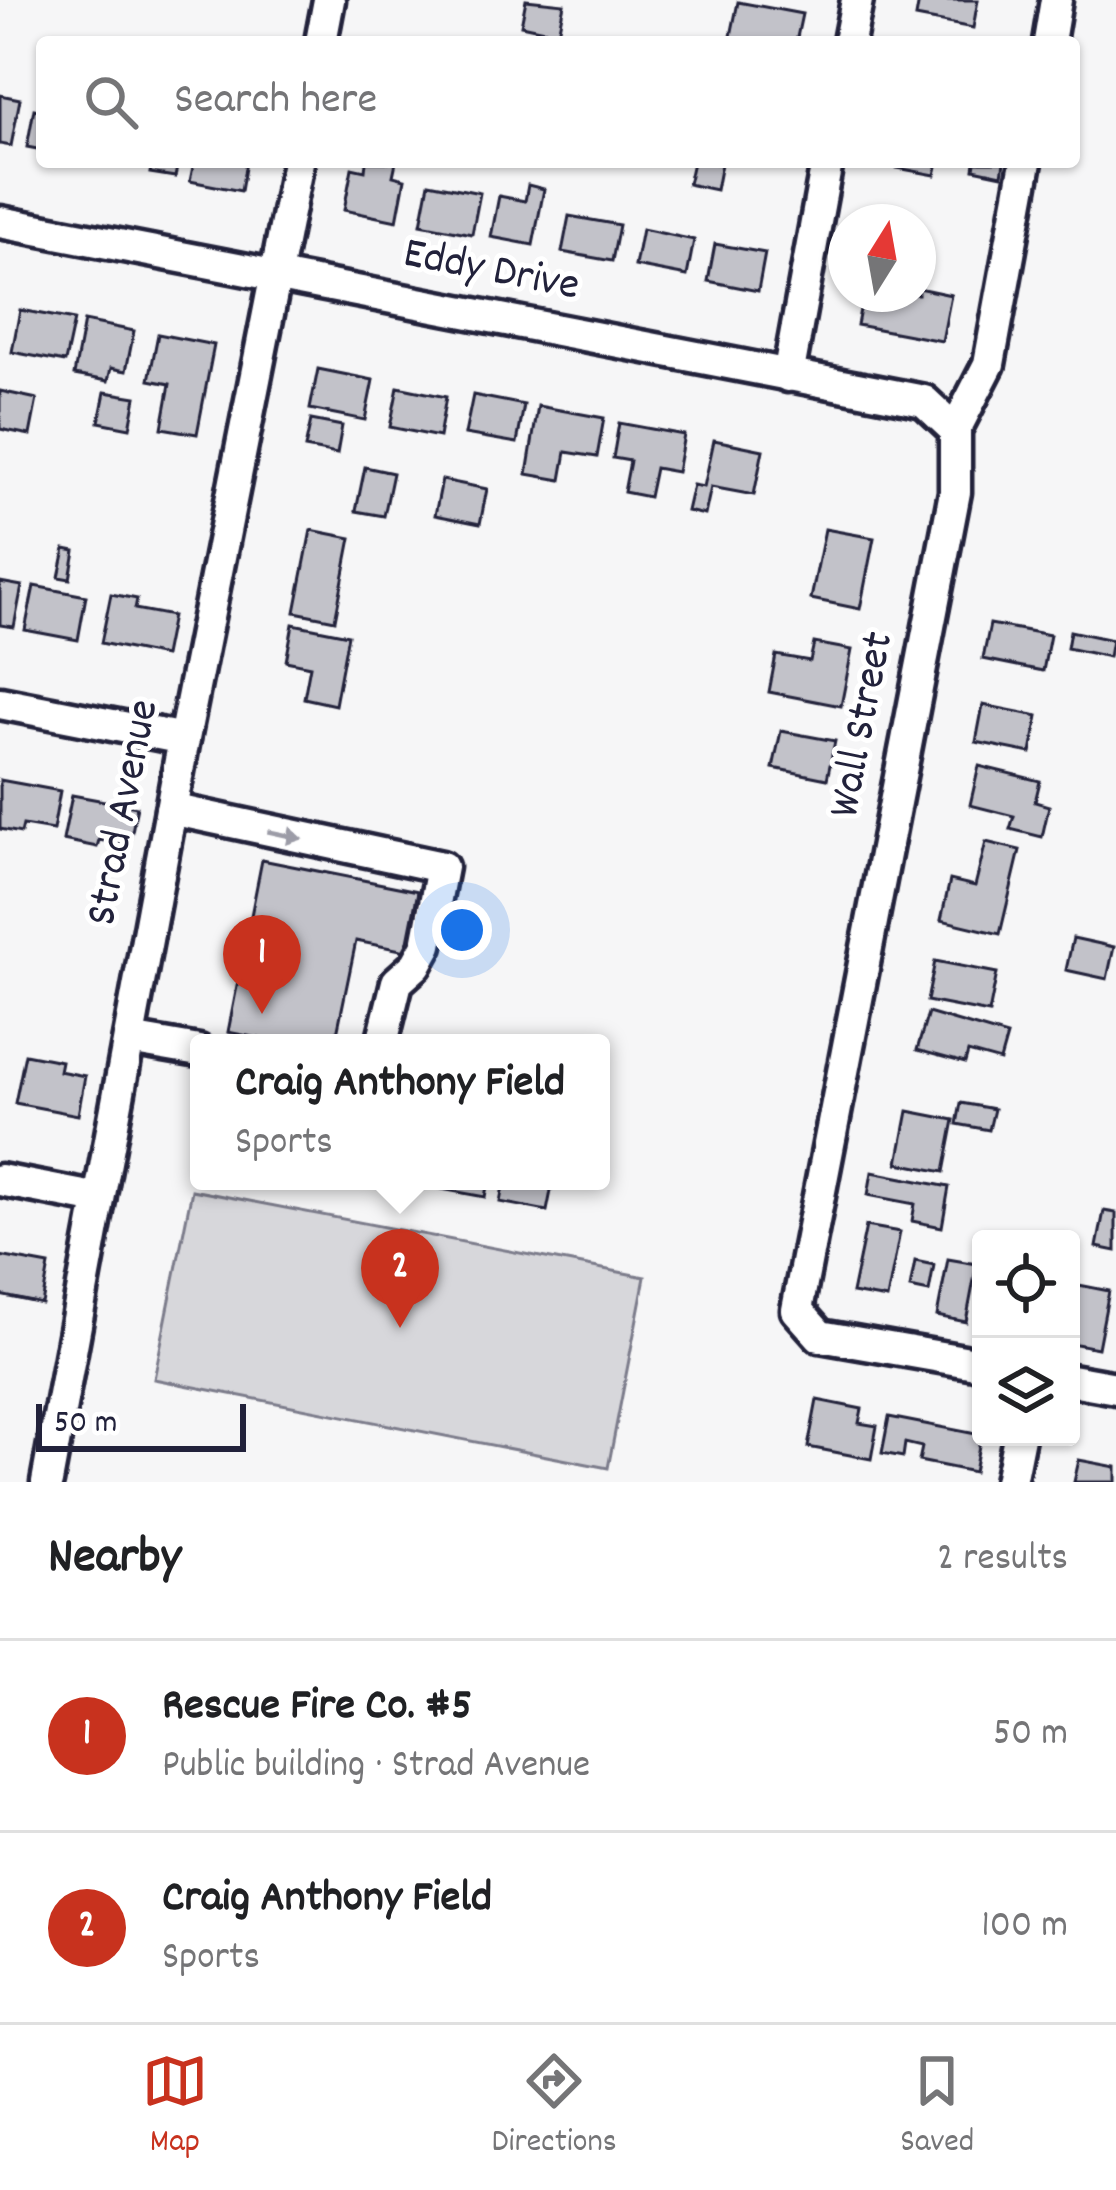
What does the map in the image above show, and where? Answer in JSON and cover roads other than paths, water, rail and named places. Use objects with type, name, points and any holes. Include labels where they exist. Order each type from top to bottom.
[{"type":"street","points":[[322,36],[329,0]]},
{"type":"street","points":[[850,36],[857,0]]},
{"type":"street","points":[[1049,36],[1056,0]]},
{"type":"street","name":"Strad Avenue","points":[[47,1482],[184,739],[297,168]]},
{"type":"street","points":[[788,376],[826,168]]},
{"type":"street","name":"Wall Street","points":[[972,1362],[820,1336],[797,1310],[955,492],[955,430],[989,364],[1025,168]]},
{"type":"street","name":"Eddy Drive","points":[[0,222],[924,401],[955,430]]},
{"type":"street","points":[[0,703],[184,739]]},
{"type":"street","points":[[171,809],[442,867],[428,945],[416,965],[397,982],[384,1034]]},
{"type":"street","points":[[129,1039],[190,1049]]},
{"type":"street","points":[[0,1180],[99,1198]]},
{"type":"street","points":[[1080,1382],[1116,1388]]},
{"type":"street","points":[[1010,1482],[1017,1446]]},
{"type":"place","name":"Rescue Fire Co. #5","points":[[262,1014]]},
{"type":"place","name":"Craig Anthony Field","points":[[400,1328]]}]
